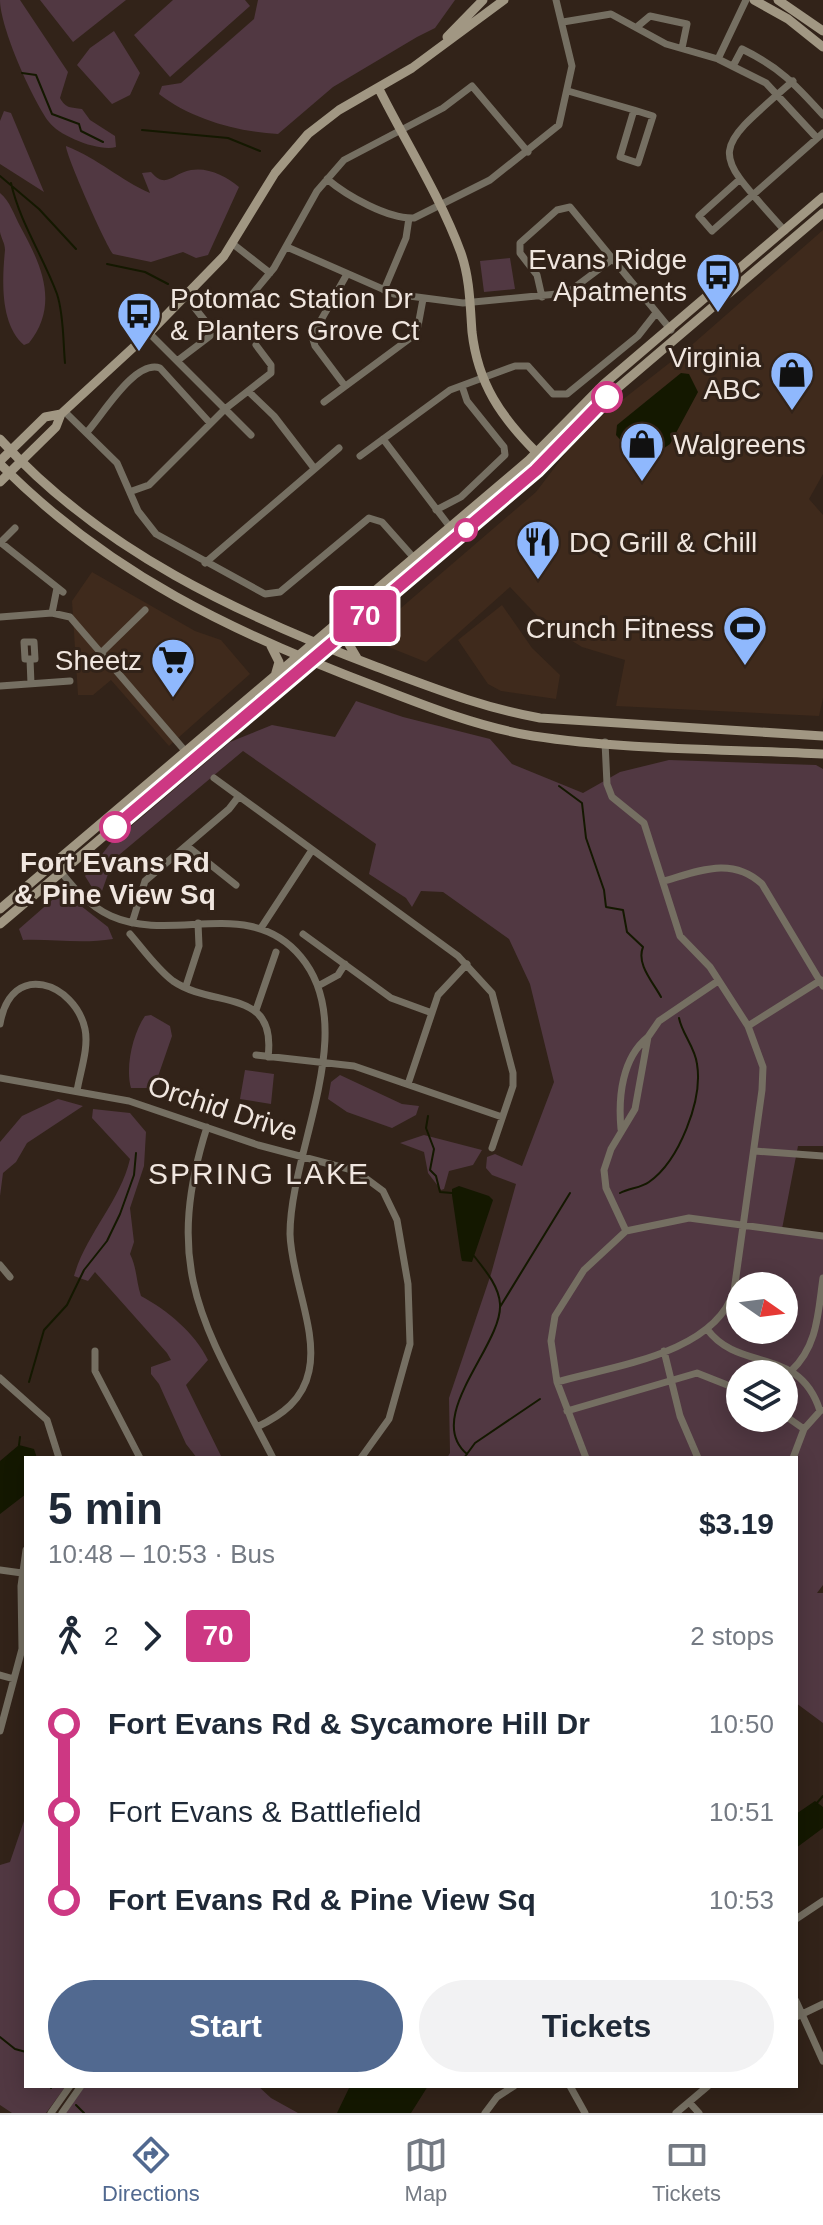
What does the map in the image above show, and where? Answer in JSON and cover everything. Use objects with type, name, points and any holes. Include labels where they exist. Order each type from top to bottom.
[{"type":"main road","points":[[431,54],[483,0]]},
{"type":"main road","points":[[0,482],[56,427],[62,413],[149,333],[233,244],[291,152],[339,110],[379,89],[504,0]]},
{"type":"main road","points":[[754,0],[788,19],[823,47]]},
{"type":"main road","points":[[778,0],[823,31]]},
{"type":"main road","points":[[379,89],[463,259],[474,347],[482,379],[502,416],[537,453]]},
{"type":"main road","points":[[0,909],[537,453],[604,384],[671,330],[823,197]]},
{"type":"main road","points":[[0,924],[536,470],[607,397],[823,213]]},
{"type":"main road","points":[[62,413],[45,417],[10,450],[0,462],[9,473],[61,520],[139,576],[221,623],[271,646],[484,726],[532,736],[823,754]]},
{"type":"main road","points":[[0,439],[75,507],[143,557],[235,609],[326,648],[468,700],[540,718],[823,736]]},
{"type":"main road","points":[[352,627],[347,641],[360,660]]},
{"type":"main road","points":[[271,646],[279,662],[275,676]]},
{"type":"main road","points":[[145,802],[185,760],[186,752]]},
{"type":"street","points":[[327,179],[342,191],[409,218],[439,207],[490,180],[528,152],[559,125],[568,91],[571,54],[556,0]]},
{"type":"street","points":[[718,59],[746,0]]},
{"type":"street","points":[[563,22],[611,14],[666,44],[718,59],[760,79],[820,136],[712,231],[699,216],[739,180]]},
{"type":"street","points":[[638,26],[650,16],[687,24],[682,48]]},
{"type":"street","points":[[733,66],[742,49],[778,67],[823,115]]},
{"type":"street","points":[[785,231],[739,180],[729,158],[733,135],[793,81]]},
{"type":"street","points":[[245,303],[287,247],[308,204],[349,156],[443,108],[474,86],[528,152]]},
{"type":"street","points":[[568,91],[634,110],[653,116],[638,163],[620,157],[634,110]]},
{"type":"street","points":[[542,297],[539,280],[519,248],[523,239],[557,210],[567,207],[576,211],[671,330]]},
{"type":"street","points":[[384,290],[403,244],[409,218]]},
{"type":"street","points":[[233,244],[270,273]]},
{"type":"street","points":[[287,247],[384,290],[423,299],[470,303],[542,297],[576,289],[614,258]]},
{"type":"street","points":[[345,386],[315,346],[312,336],[347,274]]},
{"type":"street","points":[[324,402],[409,339],[418,326],[423,299]]},
{"type":"street","points":[[177,361],[210,336],[210,327],[194,307]]},
{"type":"street","points":[[360,456],[442,396],[525,365],[550,392],[558,396],[567,394],[638,336],[656,313]]},
{"type":"street","points":[[149,333],[251,435]]},
{"type":"street","points":[[132,491],[149,485],[210,423],[272,369],[256,345]]},
{"type":"street","points":[[87,432],[110,401],[143,368],[152,366],[160,368],[210,423]]},
{"type":"street","points":[[436,510],[461,497],[505,455],[504,447],[467,401],[462,386]]},
{"type":"street","points":[[248,391],[279,421],[314,468]]},
{"type":"street","points":[[62,413],[87,432],[117,463],[148,526],[205,563],[265,594],[275,595],[364,520],[374,518],[382,522],[414,558]]},
{"type":"street","points":[[383,439],[450,527]]},
{"type":"street","points":[[205,563],[339,448]]},
{"type":"street","points":[[15,528],[0,543],[60,590],[51,601],[52,613]]},
{"type":"street","points":[[102,652],[145,610]]},
{"type":"street","points":[[0,617],[52,613],[70,617],[186,752]]},
{"type":"street","points":[[30,659],[31,684]]},
{"type":"street","points":[[0,686],[70,681]]},
{"type":"street","points":[[557,1382],[664,1351],[707,1329],[731,1300],[755,1151],[763,1067],[748,1026],[710,967],[680,936],[644,823],[618,804],[607,784],[605,742]]},
{"type":"street","points":[[214,778],[467,964],[492,993],[505,1033],[514,1080],[492,1148]]},
{"type":"street","points":[[132,923],[145,881],[229,809],[239,796]]},
{"type":"street","points":[[187,846],[236,885]]},
{"type":"street","points":[[261,928],[312,850]]},
{"type":"street","points":[[54,863],[89,903],[132,923],[226,922],[261,928],[284,941],[301,957],[318,986],[325,1013],[322,1062],[292,1198],[290,1235],[294,1274],[311,1348],[309,1370],[302,1389],[290,1407],[257,1427]]},
{"type":"street","points":[[664,881],[727,866],[754,877],[762,884],[822,982],[748,1026]]},
{"type":"street","points":[[186,986],[199,946],[198,923]]},
{"type":"street","points":[[130,934],[169,978],[256,1010],[269,1028],[268,1057]]},
{"type":"street","points":[[303,934],[391,998],[432,1013]]},
{"type":"street","points":[[256,1010],[276,952]]},
{"type":"street","points":[[318,986],[338,975],[345,964]]},
{"type":"street","points":[[408,1084],[442,990],[467,964]]},
{"type":"street","points":[[621,1129],[621,1098],[627,1067],[637,1046],[659,1021],[718,981]]},
{"type":"street","points":[[0,1024],[4,1004],[19,988],[39,984],[60,993],[79,1016],[85,1030],[77,1091]]},
{"type":"street","points":[[626,1231],[606,1188],[604,1170],[621,1129],[635,1109],[648,1037]]},
{"type":"street","points":[[256,1055],[354,1066],[502,1117]]},
{"type":"street","name":"Orchid Drive","points":[[0,1078],[129,1101],[365,1176],[383,1191],[397,1220],[411,1308],[410,1344],[389,1419],[362,1456]]},
{"type":"street","points":[[207,1127],[189,1193],[186,1236],[191,1278],[206,1327],[272,1456]]},
{"type":"street","points":[[755,1151],[823,1156]]},
{"type":"street","points":[[585,1456],[557,1382],[551,1341],[555,1316],[584,1270],[626,1231],[689,1218],[823,1236]]},
{"type":"street","points":[[0,1265],[10,1277]]},
{"type":"street","points":[[798,1363],[813,1341],[823,1278]]},
{"type":"street","points":[[707,1329],[714,1338],[732,1349],[762,1360]]},
{"type":"street","points":[[95,1351],[95,1371],[139,1456]]},
{"type":"street","points":[[664,1351],[680,1416],[697,1456]]},
{"type":"street","points":[[567,1411],[671,1379],[702,1373],[726,1384]]},
{"type":"street","points":[[794,1456],[804,1429],[821,1410],[810,1387],[798,1377]]},
{"type":"street","points":[[0,1378],[47,1420],[55,1436],[59,1456]]},
{"type":"street","points":[[798,1425],[804,1429]]},
{"type":"street","points":[[24,1562],[24,1607]]},
{"type":"street","points":[[0,1570],[22,1573]]},
{"type":"street","points":[[0,1731],[24,1629]]},
{"type":"street","points":[[0,1675],[14,1679]]},
{"type":"street","points":[[798,1918],[823,1901]]},
{"type":"street","points":[[823,2004],[799,2016],[823,2061]]},
{"type":"street","points":[[51,2113],[69,2088]]},
{"type":"street","points":[[62,2113],[80,2088]]},
{"type":"street","points":[[485,2113],[497,2097],[511,2088]]},
{"type":"street","points":[[571,2088],[585,2113]]},
{"type":"street","points":[[676,2113],[706,2088]]},
{"type":"street","points":[[689,2102],[699,2113]]},
{"type":"shaded area","points":[[0,0],[20,0],[68,72],[60,98],[62,102],[69,107],[82,109],[90,120],[115,136],[116,147],[80,142],[61,133],[49,122],[18,62],[5,27]]},
{"type":"shaded area","points":[[40,0],[126,0],[73,42]]},
{"type":"shaded area","points":[[173,0],[245,0],[250,6],[170,77],[134,35]]},
{"type":"shaded area","points":[[258,0],[455,0],[435,28],[333,87],[278,134],[216,123],[185,111],[159,94],[162,86],[181,83],[254,19]]},
{"type":"shaded area","points":[[114,31],[140,73],[130,95],[112,104],[77,65],[90,48]]},
{"type":"shaded area","points":[[4,111],[11,113],[44,192],[0,164],[0,121]]},
{"type":"shaded area","points":[[66,146],[150,193],[142,173],[151,172],[166,180],[191,170],[204,170],[234,183],[239,187],[208,255],[196,258],[183,252],[151,262],[113,254],[86,199]]},
{"type":"shaded area","points":[[0,193],[28,240],[44,284],[44,314],[29,343],[24,345],[10,326],[4,301],[5,250],[0,232]]},
{"type":"shaded area","points":[[823,230],[823,474],[809,499],[823,515],[823,698],[819,716],[616,706],[625,660],[582,647],[546,625],[510,587],[426,662],[366,638],[536,492],[568,450],[603,415],[686,350]]},
{"type":"shaded area","points":[[510,258],[515,289],[484,292],[480,261]]},
{"type":"shaded area","points":[[681,373],[689,374],[698,392],[670,444],[654,455],[629,450],[616,435],[617,425]]},
{"type":"shaded area","points":[[92,572],[195,631],[221,640],[250,674],[169,746],[111,680],[93,695],[78,695],[72,601]]},
{"type":"shaded area","points":[[502,605],[532,648],[560,675],[556,699],[501,691],[488,684],[458,640]]},
{"type":"shaded area","points":[[356,701],[403,717],[490,739],[512,764],[583,793],[620,772],[669,760],[816,765],[823,769],[823,1146],[798,1146],[782,1229],[823,1236],[823,1585],[817,1593],[823,1593],[823,1723],[798,1704],[798,1456],[448,1456],[449,1398],[491,1274],[516,1184],[492,1175],[486,1168],[487,1157],[495,1154],[522,1166],[554,1082],[530,984],[509,939],[443,892],[421,891],[412,907],[406,898],[369,874],[376,844],[243,751],[113,860],[102,891],[93,889],[85,876],[110,844],[230,742],[272,725],[335,737]]},
{"type":"shaded area","points":[[59,894],[67,895],[108,927],[113,939],[23,940],[19,929]]},
{"type":"shaded area","points":[[151,1015],[170,1026],[172,1036],[154,1088],[131,1088],[129,1070],[134,1041],[145,1016]]},
{"type":"shaded area","points":[[245,1070],[274,1074],[271,1104],[240,1099]]},
{"type":"shaded area","points":[[340,1075],[402,1104],[419,1106],[416,1115],[392,1128],[347,1112],[328,1099],[331,1082]]},
{"type":"shaded area","points":[[58,1099],[83,1106],[27,1143],[16,1162],[3,1173],[0,1196],[0,1142],[22,1116]]},
{"type":"shaded area","points":[[93,1109],[130,1113],[146,1132],[144,1166],[130,1208],[134,1242],[130,1254],[141,1296],[179,1323],[208,1360],[186,1385],[221,1456],[195,1456],[186,1444],[159,1384],[151,1374],[151,1367],[171,1360],[167,1353],[95,1272],[88,1281],[74,1276],[86,1246],[119,1190],[130,1159],[92,1118]]},
{"type":"shaded area","points":[[424,1135],[482,1150],[473,1165],[449,1171],[441,1190],[428,1173],[424,1152],[400,1143]]},
{"type":"shaded area","points":[[459,1186],[493,1200],[472,1262],[462,1261],[461,1257],[452,1195],[452,1189]]},
{"type":"shaded area","points":[[19,1445],[34,1449],[36,1456],[24,1456],[24,1496],[0,1514],[0,1461]]},
{"type":"shaded area","points":[[815,1801],[823,1807],[823,1828],[798,1847],[798,1813]]},
{"type":"shaded area","points":[[24,1821],[24,2088],[65,2088],[46,2113],[12,2113],[0,2105],[0,1865],[10,1862]]},
{"type":"shaded area","points":[[84,2088],[260,2088],[298,2113],[65,2113]]},
{"type":"shaded area","points":[[349,2088],[427,2088],[411,2113],[337,2113]]},
{"type":"waterway","points":[[22,73],[36,75],[52,114],[79,124],[81,131],[103,142]]},
{"type":"waterway","points":[[142,130],[228,138],[260,151]]},
{"type":"waterway","points":[[0,176],[39,209],[76,249]]},
{"type":"waterway","points":[[11,183],[20,212],[57,294],[65,363]]},
{"type":"waterway","points":[[107,264],[145,272],[168,284]]},
{"type":"waterway","points":[[559,786],[582,803],[586,838],[604,890],[606,907],[623,910],[627,932],[643,947],[644,966],[661,997]]},
{"type":"waterway","points":[[620,1193],[646,1184],[660,1172],[679,1145],[692,1112],[698,1079],[697,1064],[679,1018]]},
{"type":"waterway","points":[[428,1116],[426,1128],[434,1149],[430,1170],[436,1176],[440,1192],[452,1193]]},
{"type":"waterway","points":[[29,1382],[44,1330],[67,1305],[84,1270],[107,1241],[120,1214],[134,1175],[136,1153]]},
{"type":"waterway","points":[[500,1307],[570,1193]]},
{"type":"waterway","points":[[467,1454],[456,1439],[454,1421],[468,1380],[498,1321],[500,1304],[494,1285],[474,1256]]},
{"type":"waterway","points":[[465,1456],[475,1443],[540,1399]]},
{"type":"waterway","points":[[19,1445],[20,1437]]},
{"type":"waterway","points":[[816,1804],[823,1796]]},
{"type":"waterway","points":[[0,2037],[15,2049],[24,2051]]},
{"type":"waterway","points":[[76,2105],[84,2113]]},
{"type":"bus line","name":"70","points":[[115,827],[536,470],[607,397]]},
{"type":"place","name":"Evans Ridge Apatments","points":[[718,314]]},
{"type":"place","name":"Potomac Station Dr & Planters Grove Ct","points":[[139,353]]},
{"type":"place","name":"Virginia ABC","points":[[792,412]]},
{"type":"place","name":"Walgreens","points":[[642,483]]},
{"type":"place","name":"DQ Grill & Chill","points":[[538,581]]},
{"type":"place","name":"Crunch Fitness","points":[[745,667]]},
{"type":"place","name":"Sheetz","points":[[173,699]]},
{"type":"place","name":"Fort Evans Rd & Pine View Sq","points":[[115,827]]},
{"type":"district","name":"SPRING LAKE","points":[[259,1174]]}]
